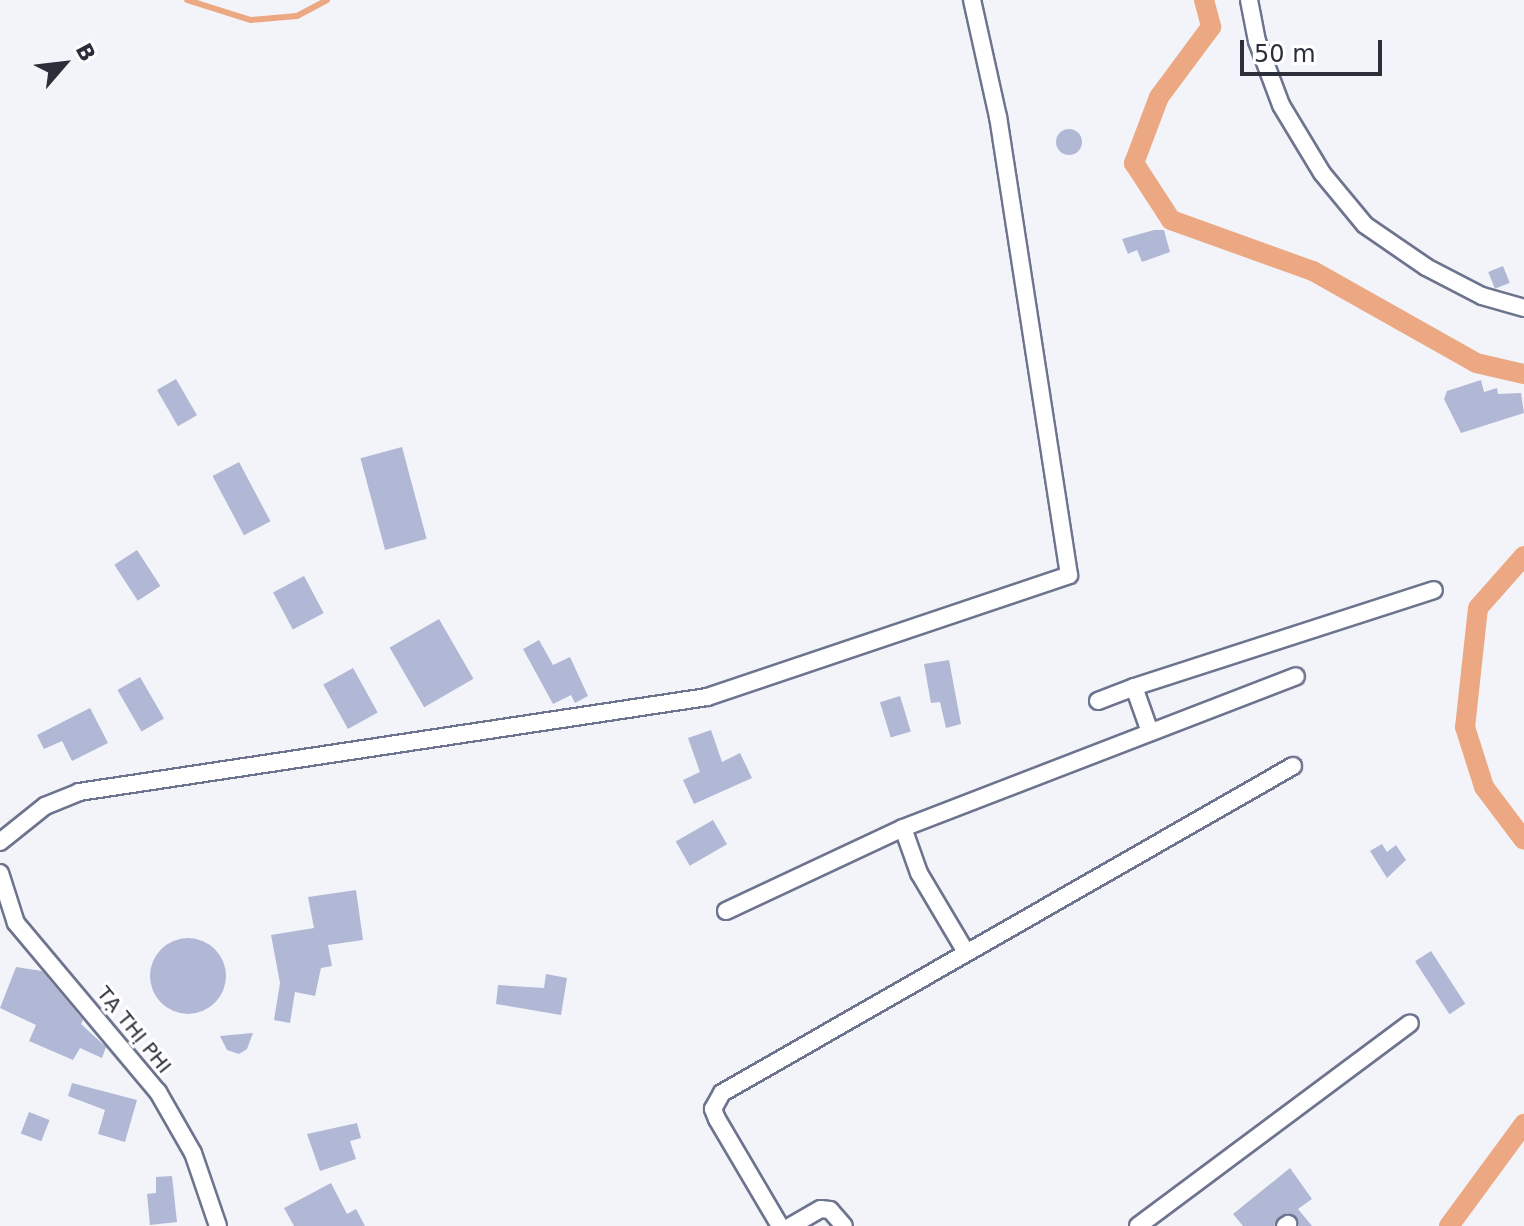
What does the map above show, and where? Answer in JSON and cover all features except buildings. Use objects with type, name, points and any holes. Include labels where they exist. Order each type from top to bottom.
[{"type":"street","points":[[0,842],[45,806],[79,792],[707,697],[1069,575],[998,117],[972,0]]},
{"type":"street","points":[[1249,0],[1257,41],[1281,105],[1322,173],[1365,225],[1440,275],[1482,296],[1524,308]]},
{"type":"street","points":[[1098,701],[1434,590]]},
{"type":"street","points":[[726,911],[903,828],[1296,676]]},
{"type":"street","points":[[1134,687],[1150,732]]},
{"type":"street","points":[[780,1226],[717,1119],[715,1099],[1293,766]]},
{"type":"street","points":[[903,828],[919,873],[966,952]]},
{"type":"street","name":"TẠ THỊ PHI","points":[[0,873],[16,923],[158,1092],[193,1153],[218,1226]]},
{"type":"street","points":[[1138,1226],[1410,1023]]},
{"type":"street","points":[[791,1226],[821,1209],[830,1210],[844,1226]]},
{"type":"waterway","points":[[187,0],[251,20],[297,16],[327,0]]},
{"type":"waterway","points":[[1204,0],[1211,27],[1159,97],[1134,163],[1171,220],[1313,271],[1476,363],[1524,374]]},
{"type":"waterway","points":[[1524,556],[1478,608],[1465,727],[1484,787],[1524,840]]},
{"type":"waterway","points":[[1449,1226],[1524,1124]]}]
